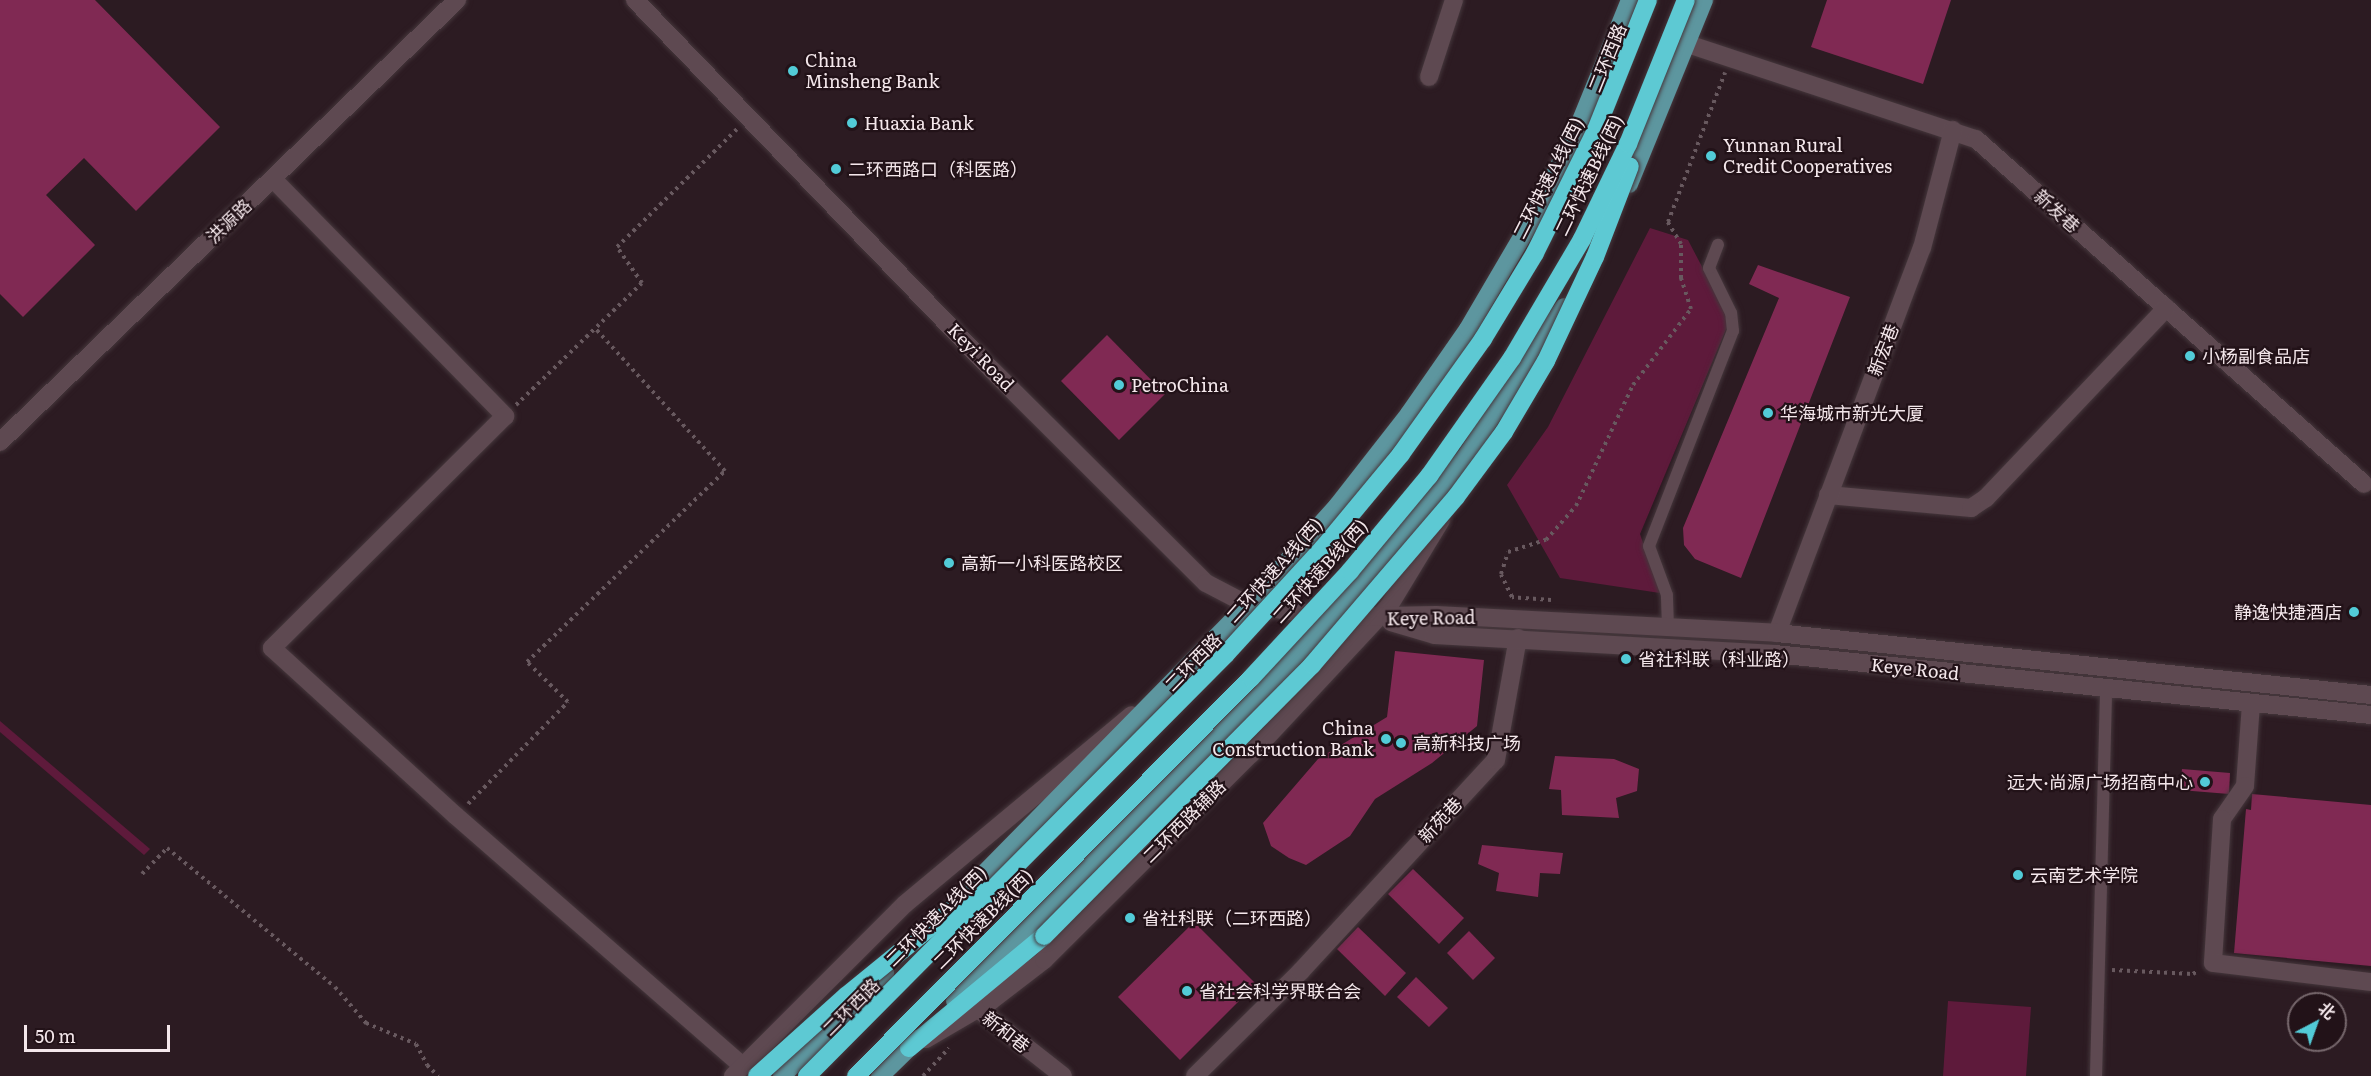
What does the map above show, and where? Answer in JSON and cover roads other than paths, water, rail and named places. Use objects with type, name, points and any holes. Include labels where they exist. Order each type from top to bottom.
[{"type":"highway","name":"二环快速A线(西)","points":[[807,1076],[1072,810],[1293,582],[1377,484],[1445,396],[1501,310],[1567,193],[1601,119],[1648,0]]},
{"type":"highway","name":"二环快速B线(西)","points":[[856,1076],[1251,678],[1410,499],[1473,416],[1548,299],[1598,208],[1656,78],[1686,0]]},
{"type":"highway","points":[[909,1048],[1044,936],[1338,636],[1480,466],[1526,397],[1580,291],[1620,194],[1656,78]]},
{"type":"highway","points":[[744,1072],[846,996],[1072,810]]},
{"type":"main road","name":"二环西路","points":[[782,1076],[1248,605],[1388,444],[1468,329],[1566,154],[1630,0]]},
{"type":"main road","points":[[880,1076],[1332,617],[1466,456],[1527,367],[1586,268],[1637,168],[1704,0]]},
{"type":"street","name":"洪源路","points":[[0,442],[457,0]]},
{"type":"street","name":"Keyi Road","points":[[634,0],[750,116],[991,369],[1206,583],[1248,605],[1332,617],[1378,618]]},
{"type":"street","points":[[1429,76],[1454,0]]},
{"type":"street","name":"新发巷","points":[[1688,44],[1976,139],[2364,484]]},
{"type":"street","name":"新宏巷","points":[[1777,633],[1922,248],[1953,130]]},
{"type":"street","points":[[273,179],[505,416],[272,648],[456,816],[744,1072],[926,885],[1176,680]]},
{"type":"street","points":[[1828,495],[1971,508],[1986,498],[2166,308]]},
{"type":"street","name":"二环西路辅路","points":[[909,1048],[978,1009],[1057,949],[1258,746],[1378,618],[1424,553],[1466,456]]},
{"type":"street","name":"Keye Road","points":[[1378,618],[1436,615],[1777,633],[2371,695]]},
{"type":"street","name":"Keye Road","points":[[1378,618],[1435,635],[1775,654],[2371,716]]},
{"type":"street","name":"新苑巷","points":[[1195,1076],[1240,1028],[1301,971],[1496,759],[1518,638]]},
{"type":"street","points":[[2251,704],[2245,786],[2222,819],[2213,963],[2371,982]]},
{"type":"street","name":"新和巷","points":[[978,1009],[1063,1076]]},
{"type":"lane","points":[[1668,627],[1667,596],[1649,546],[1733,331],[1731,312],[1709,268],[1718,245]]},
{"type":"lane","points":[[2097,1076],[2106,689]]},
{"type":"place","name":"China Minsheng Bank","points":[[793,71]]},
{"type":"place","name":"Huaxia Bank","points":[[852,123]]},
{"type":"place","name":"Yunnan Rural Credit Cooperatives","points":[[1711,156]]},
{"type":"place","name":"二环西路口（科医路）","points":[[836,169]]},
{"type":"place","name":"小杨副食品店","points":[[2190,356]]},
{"type":"place","name":"PetroChina","points":[[1119,385]]},
{"type":"place","name":"华海城市新光大厦","points":[[1768,413]]},
{"type":"place","name":"高新一小科医路校区","points":[[949,563]]},
{"type":"place","name":"静逸快捷酒店","points":[[2354,612]]},
{"type":"place","name":"省社科联（科业路）","points":[[1626,659]]},
{"type":"place","name":"China Construction Bank","points":[[1386,739]]},
{"type":"place","name":"高新科技广场","points":[[1401,743]]},
{"type":"place","name":"远大·尚源广场招商中心","points":[[2205,782]]},
{"type":"place","name":"云南艺术学院","points":[[2018,875]]},
{"type":"place","name":"省社科联（二环西路）","points":[[1130,918]]},
{"type":"place","name":"省社会科学界联合会","points":[[1187,991]]}]
